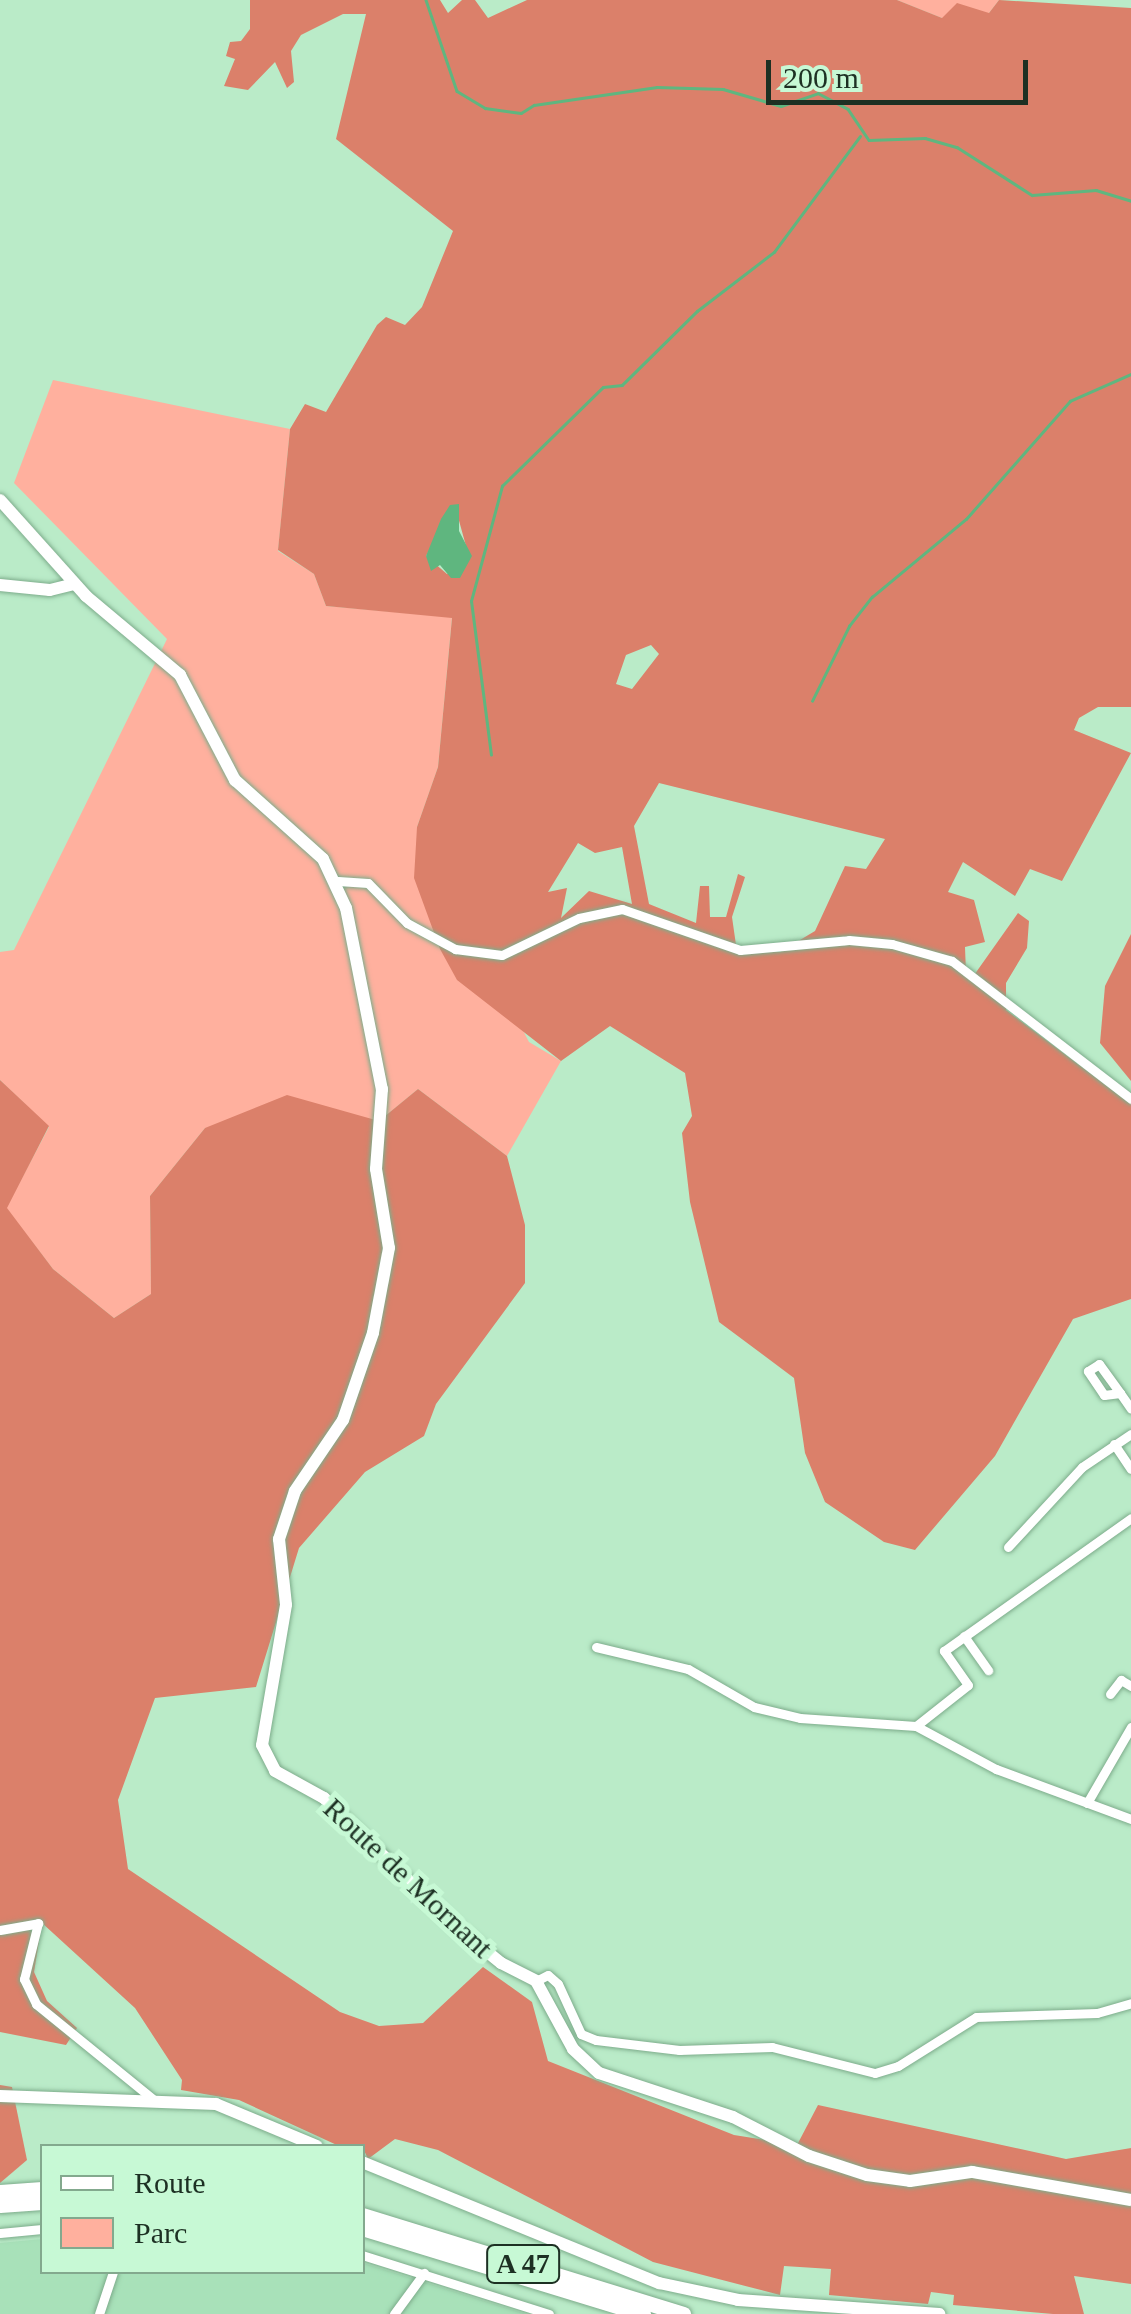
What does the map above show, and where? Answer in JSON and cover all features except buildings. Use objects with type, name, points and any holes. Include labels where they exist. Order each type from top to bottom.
[{"type":"highway","points":[[0,2192],[40,2189]]},
{"type":"highway","points":[[0,2205],[40,2202]]},
{"type":"highway","name":"A 47","points":[[365,2216],[683,2314]]},
{"type":"highway","name":"A 47","points":[[365,2229],[643,2314]]},
{"type":"main road","points":[[0,500],[74,584],[164,656],[196,701],[235,780],[338,881]]},
{"type":"main road","points":[[0,585],[50,590],[74,584]]},
{"type":"main road","name":"Route de Mornant","points":[[338,881],[382,1089],[376,1168],[389,1248],[373,1334],[342,1420],[294,1491],[279,1540],[286,1605],[262,1745],[275,1771],[324,1798],[453,1924],[501,1964],[536,1981]]},
{"type":"main road","points":[[536,1981],[573,2050],[599,2073],[733,2117],[838,2167],[910,2181],[972,2172],[1131,2200]]},
{"type":"main road","points":[[0,2096],[153,2099],[231,2108],[312,2144]]},
{"type":"main road","points":[[365,2163],[658,2283],[738,2300],[940,2314]]},
{"type":"street","points":[[338,881],[368,884],[407,923],[454,950],[502,955],[579,918],[622,910],[740,950],[849,940],[892,944],[952,961],[1131,1099]]},
{"type":"street","points":[[1120,1393],[1131,1410]]},
{"type":"street","points":[[1008,1547],[1058,1491],[1131,1434]]},
{"type":"street","points":[[1114,1444],[1131,1469]]},
{"type":"street","points":[[916,1726],[968,1685],[944,1651],[1131,1518]]},
{"type":"street","points":[[964,1636],[988,1670]]},
{"type":"street","points":[[596,1647],[688,1669],[754,1707],[800,1718],[916,1726],[996,1769],[1131,1820]]},
{"type":"street","points":[[1110,1694],[1122,1680],[1131,1686]]},
{"type":"street","points":[[1087,1804],[1131,1726]]},
{"type":"street","points":[[0,1930],[33,1918],[38,1923],[24,1978],[36,2004],[153,2099]]},
{"type":"street","points":[[536,1981],[548,1974],[558,1984],[581,2034],[596,2040],[679,2050],[772,2047],[875,2072],[898,2066],[976,2016],[1097,2013],[1129,2005]]},
{"type":"street","points":[[0,2233],[40,2229]]},
{"type":"street","points":[[365,2256],[550,2314]]},
{"type":"street","points":[[394,2314],[424,2273]]},
{"type":"street","points":[[99,2314],[112,2274]]},
{"type":"shaded area","points":[[250,0],[440,0],[448,13],[462,0],[475,0],[488,18],[527,0],[897,0],[942,18],[957,3],[989,13],[999,0],[1131,8],[1131,707],[1098,707],[1079,718],[1074,730],[1131,753],[1062,881],[1030,869],[1015,896],[963,862],[948,892],[974,900],[985,942],[965,947],[966,974],[972,978],[1018,913],[1029,921],[1027,948],[1006,983],[1006,1010],[1127,1101],[1131,1092],[1131,1299],[1073,1319],[995,1456],[915,1550],[884,1542],[825,1502],[805,1453],[794,1378],[719,1322],[690,1202],[682,1133],[692,1116],[685,1073],[610,1026],[561,1061],[457,980],[440,949],[414,878],[417,827],[438,767],[452,618],[326,606],[314,574],[278,550],[290,429],[305,404],[326,412],[377,325],[386,317],[405,325],[422,307],[453,231],[336,139],[366,14],[343,14],[301,35],[291,51],[294,82],[287,88],[275,62],[248,90],[224,86],[235,59],[226,56],[230,42],[241,41],[250,29]],"holes":[[[448,515],[458,517],[466,546],[462,570],[447,574],[426,556]],[[651,645],[659,654],[632,689],[616,684],[626,655]],[[659,783],[885,839],[866,869],[845,866],[815,931],[780,952],[737,952],[732,917],[745,877],[738,874],[726,917],[710,917],[709,886],[700,886],[696,923],[649,904],[634,826]],[[578,843],[595,853],[622,847],[632,904],[589,891],[561,918],[567,888],[548,892]]]},
{"type":"shaded area","points":[[459,504],[459,531],[472,556],[460,578],[451,578],[440,565],[431,571],[426,556],[441,519],[450,505]]},
{"type":"shaded area","points":[[1131,934],[1131,1081],[1100,1043],[1105,986]]},
{"type":"shaded area","points":[[0,1080],[49,1126],[7,1208],[53,1269],[114,1318],[151,1294],[150,1196],[205,1128],[287,1095],[379,1121],[418,1089],[507,1156],[525,1225],[525,1283],[436,1404],[424,1436],[365,1472],[299,1548],[256,1687],[155,1698],[118,1800],[128,1869],[340,2012],[379,2026],[423,2023],[483,1967],[532,2002],[548,2061],[734,2135],[797,2145],[818,2105],[1066,2159],[1131,2148],[1131,2284],[1074,2276],[1084,2314],[1053,2314],[953,2305],[954,2295],[931,2292],[928,2304],[829,2295],[831,2269],[784,2266],[780,2295],[653,2262],[438,2150],[395,2139],[368,2159],[365,2144],[335,2144],[239,2100],[181,2090],[182,2080],[135,2008],[42,1923],[34,1972],[47,2001],[77,2028],[66,2045],[0,2032]]},
{"type":"shaded area","points":[[0,2085],[12,2087],[27,2160],[0,2183]]},
{"type":"shaded area","points":[[40,2239],[40,2274],[365,2274],[365,2264],[526,2314],[0,2314],[0,2243]]},
{"type":"green space","points":[[897,0],[999,0],[989,13],[942,18]]},
{"type":"green space","points":[[53,380],[290,429],[278,551],[314,574],[326,606],[452,617],[438,767],[417,827],[529,1042],[561,1061],[507,1156],[418,1089],[379,1121],[205,1128],[150,1196],[151,1294],[114,1318],[53,1269],[6,1208],[49,1127],[0,1080],[0,952],[14,950],[167,639],[14,483]]},
{"type":"waterway","points":[[426,0],[457,91],[485,108],[521,113],[534,105],[657,87],[723,89],[781,106],[818,93],[848,109],[869,140],[925,138],[957,147],[1032,195],[1096,190],[1131,201]]},
{"type":"waterway","points":[[491,755],[471,601],[502,486],[603,387],[622,385],[697,311],[774,252],[860,136]]},
{"type":"waterway","points":[[812,701],[849,626],[872,597],[966,519],[1070,401],[1131,374]]}]
